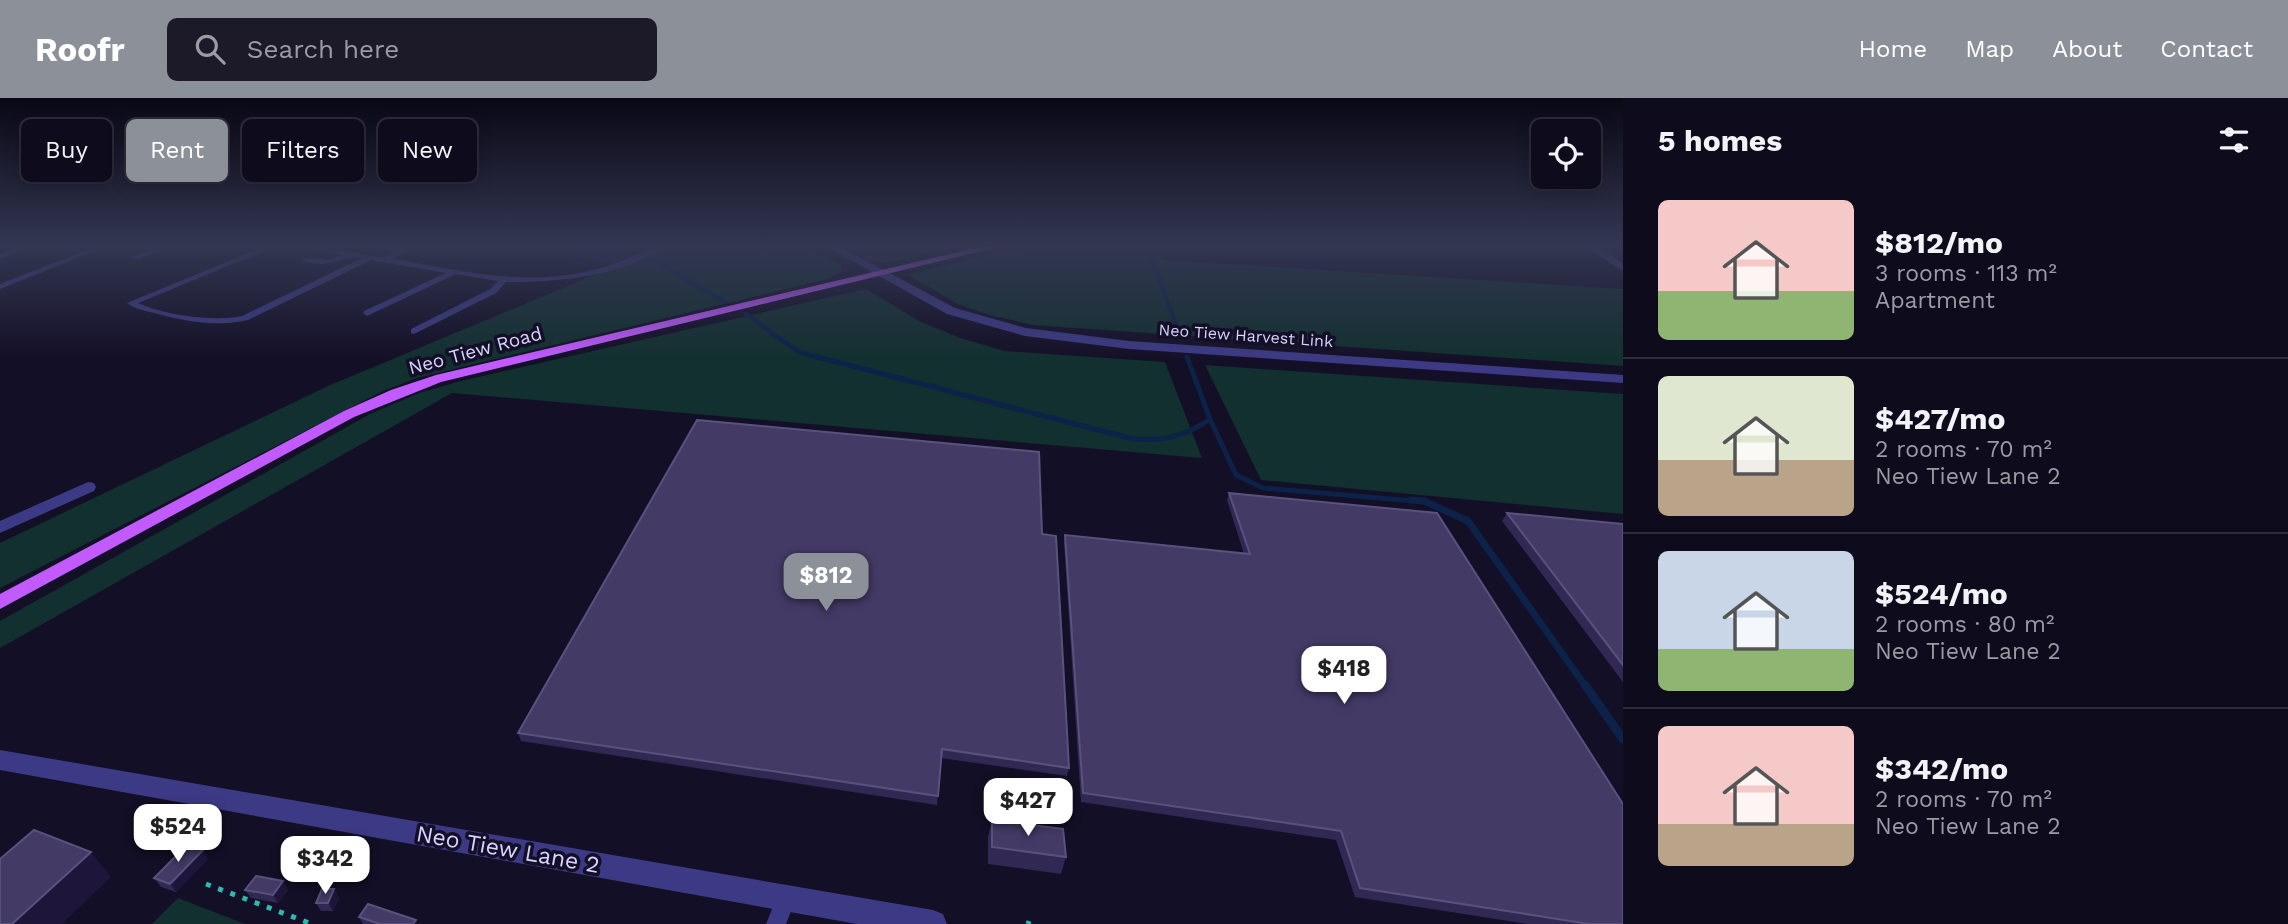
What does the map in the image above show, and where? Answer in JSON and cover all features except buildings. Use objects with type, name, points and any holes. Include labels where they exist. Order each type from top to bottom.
[{"type":"main road","name":"Neo Tiew Road","points":[[0,602],[349,414],[396,393],[436,379],[839,284]]},
{"type":"street","name":"Neo Tiew Harvest Link","points":[[898,284],[951,311],[1025,332],[1129,345],[1623,379]]},
{"type":"street","points":[[0,528],[88,486]]},
{"type":"street","name":"Neo Tiew Lane 2","points":[[0,760],[933,924]]},
{"type":"lane","points":[[180,284],[131,303],[138,307],[217,322],[232,322],[314,284]]},
{"type":"lane","points":[[367,313],[428,284]]},
{"type":"lane","points":[[414,331],[493,291],[500,284]]},
{"type":"lane","points":[[776,924],[786,898]]},
{"type":"path","points":[[206,884],[312,924]]},
{"type":"green space","points":[[574,284],[808,284],[417,378],[381,392],[0,588],[0,543],[328,386]]},
{"type":"green space","points":[[923,284],[1536,284],[1623,289],[1623,366],[1033,325],[989,315],[958,304]]},
{"type":"green space","points":[[866,289],[921,322],[960,338],[1005,351],[1165,362],[1202,458],[452,393],[0,648],[0,621],[370,414],[419,393],[461,381]]},
{"type":"green space","points":[[1205,365],[1623,394],[1623,514],[1261,480]]},
{"type":"green space","points":[[178,898],[245,924],[152,924]]},
{"type":"waterway","points":[[693,284],[725,302]]},
{"type":"waterway","points":[[1161,284],[1181,338]]},
{"type":"waterway","points":[[746,314],[799,352],[821,358]]},
{"type":"waterway","points":[[814,356],[1129,438],[1151,440],[1171,437],[1210,419]]},
{"type":"waterway","points":[[1187,357],[1210,419]]},
{"type":"waterway","points":[[1210,419],[1236,475],[1263,488],[1425,502]]},
{"type":"waterway","points":[[1411,500],[1424,501],[1468,521],[1586,687]]},
{"type":"waterway","points":[[1585,685],[1623,739]]}]
